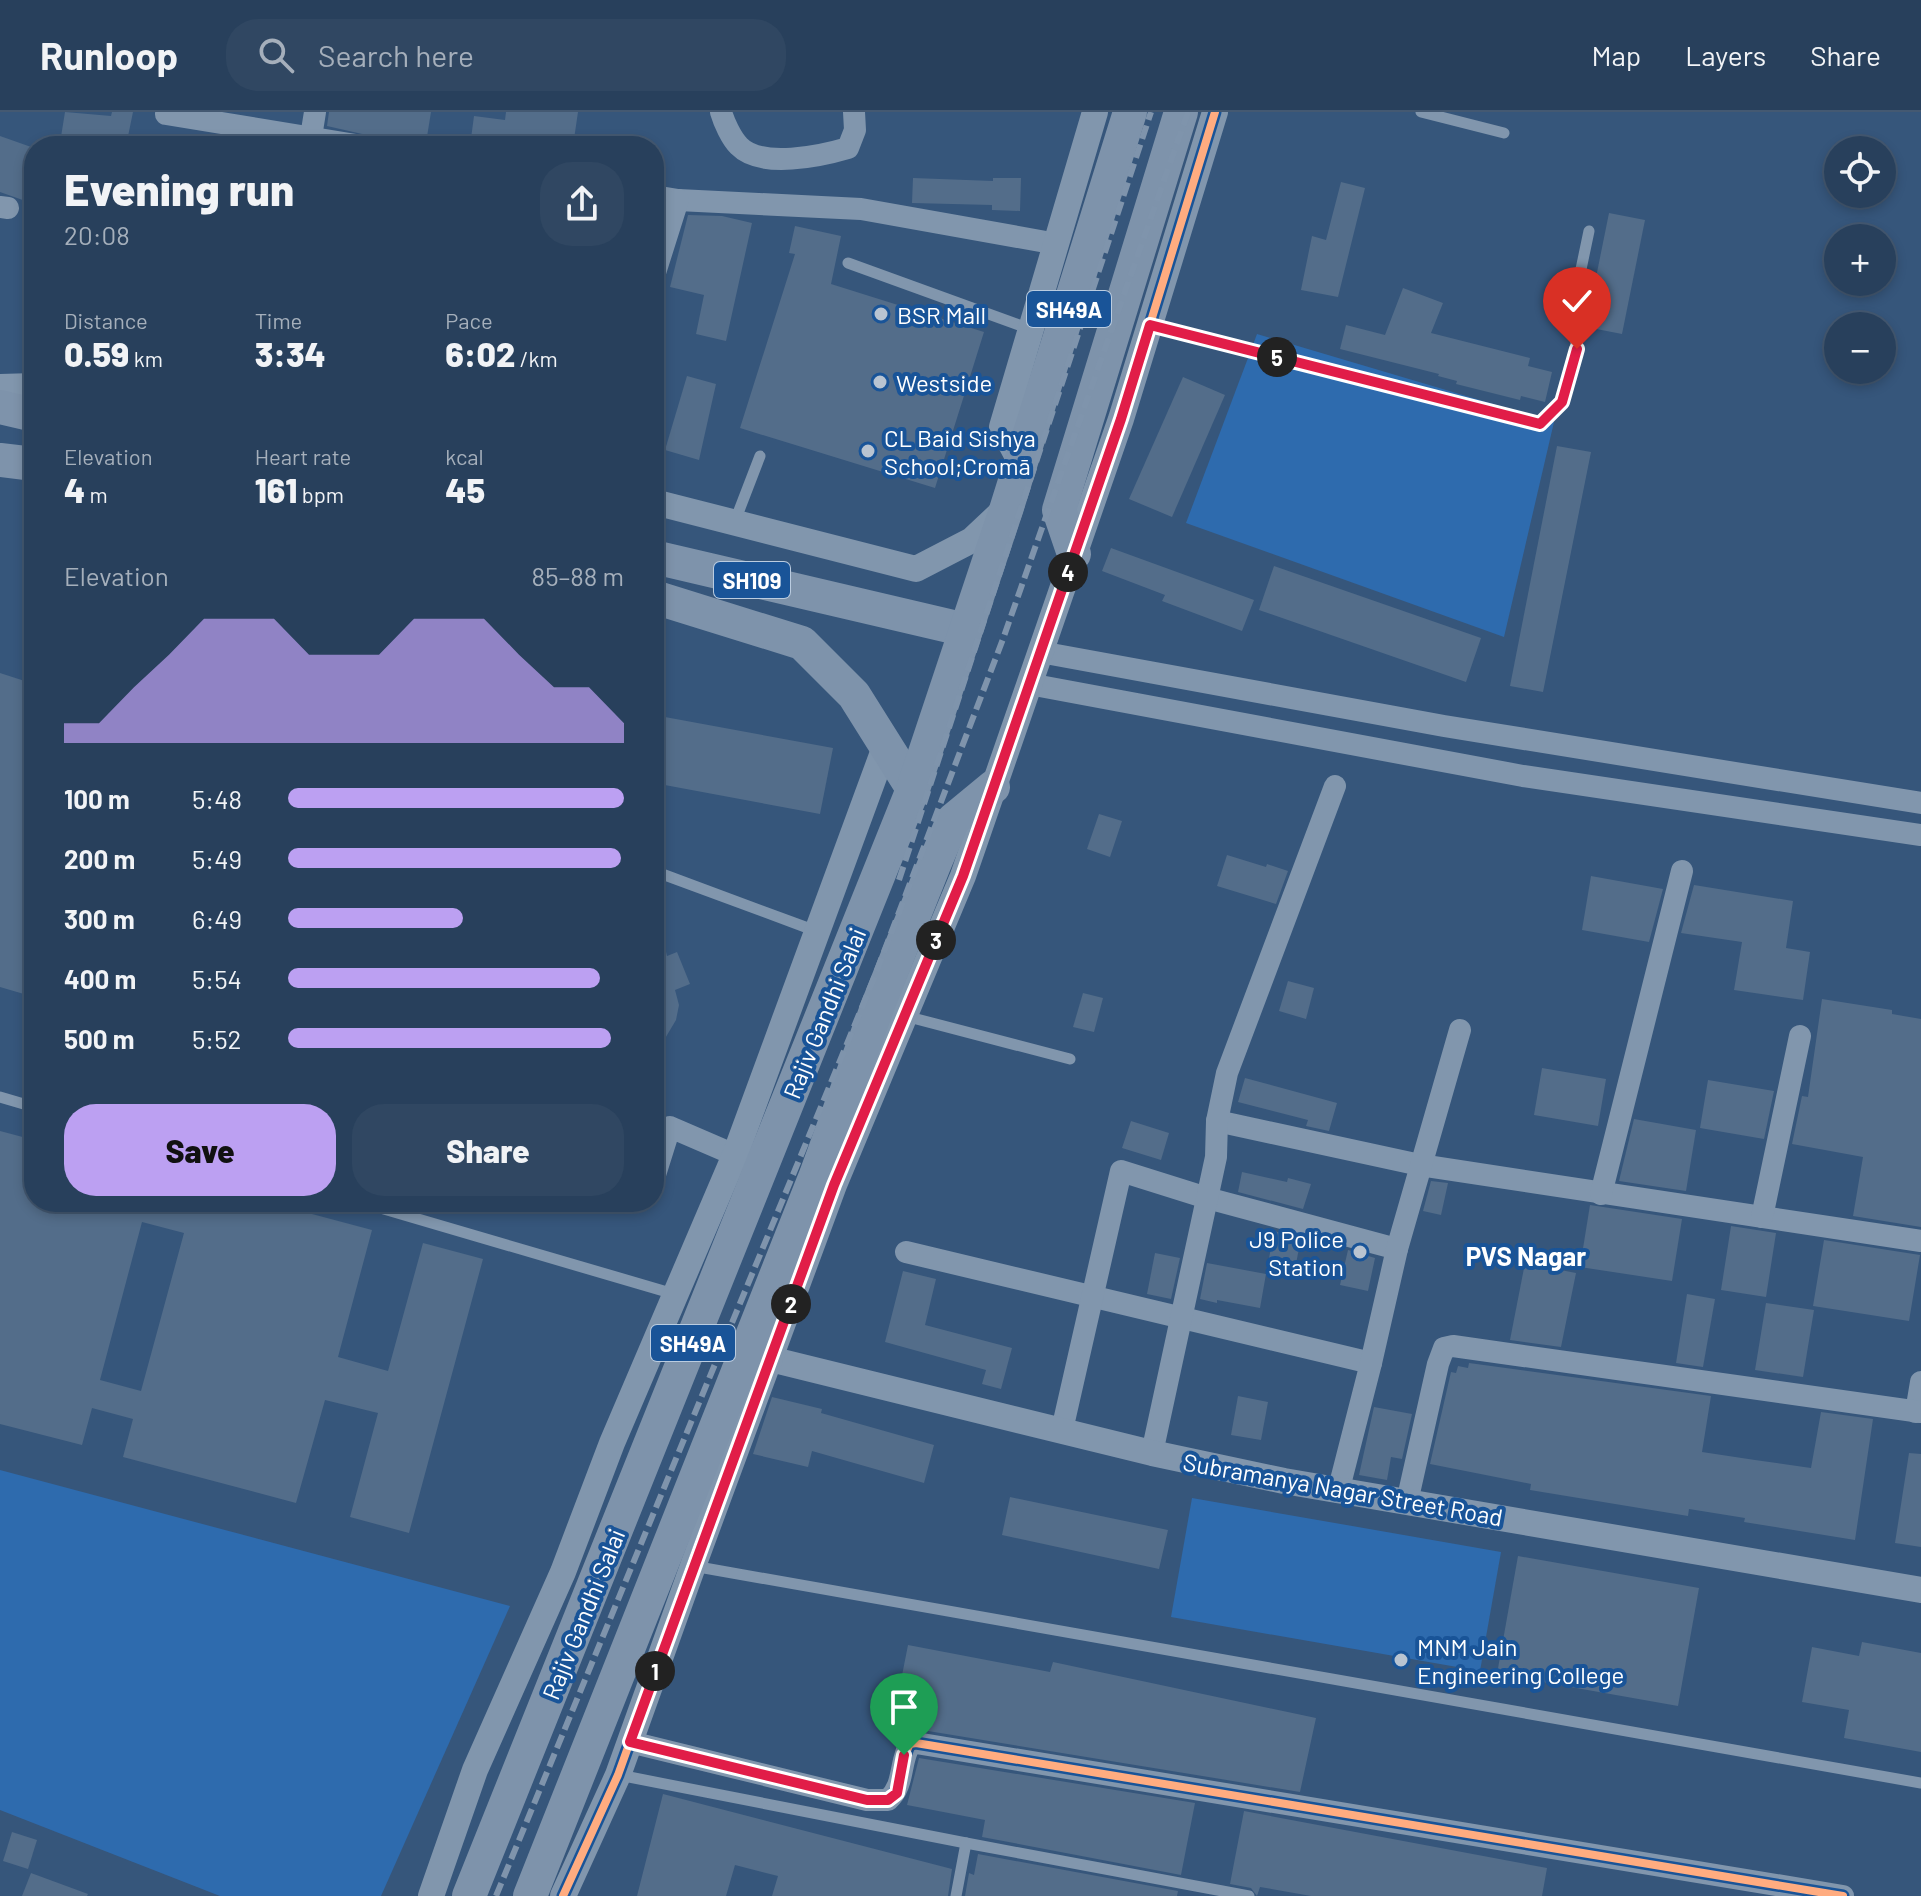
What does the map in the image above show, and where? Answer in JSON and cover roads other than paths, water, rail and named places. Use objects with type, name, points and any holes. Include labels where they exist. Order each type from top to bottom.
[{"type":"main road","name":"Rajiv Gandhi Salai","points":[[469,1896],[913,789],[1007,507],[1130,112]]},
{"type":"main road","name":"SH49A","points":[[1074,554],[1059,510],[1181,112]]},
{"type":"main road","points":[[0,407],[24,413]]},
{"type":"main road","points":[[0,460],[24,463]]},
{"type":"main road","name":"SH109","points":[[664,559],[966,630]]},
{"type":"main road","name":"SH109","points":[[664,600],[802,643],[854,695],[885,747]]},
{"type":"main road","points":[[885,747],[913,789]]},
{"type":"main road","name":"Rajiv Gandhi Salai","points":[[530,1896],[759,1353],[816,1175],[878,1005],[953,820],[993,787]]},
{"type":"street","points":[[311,136],[315,112]]},
{"type":"street","points":[[721,112],[739,146],[759,158],[820,156],[848,148],[855,130],[854,112]]},
{"type":"street","points":[[1021,463],[1002,427],[1095,112]]},
{"type":"street","points":[[563,1896],[630,1742],[693,1566],[759,1353],[834,1185],[963,876],[1121,419],[1215,112]]},
{"type":"street","points":[[166,114],[305,136]]},
{"type":"street","points":[[664,198],[861,209],[1057,244]]},
{"type":"street","points":[[664,244],[678,200]]},
{"type":"street","points":[[0,387],[24,386]]},
{"type":"street","points":[[664,504],[916,569],[972,540],[1007,507]]},
{"type":"street","points":[[1040,652],[1444,726],[1921,803]]},
{"type":"street","points":[[1029,684],[1523,776],[1921,835]]},
{"type":"street","points":[[431,1896],[475,1770],[563,1572],[612,1443],[735,1155],[885,747]]},
{"type":"street","points":[[1152,1453],[1216,1157],[1217,1121],[1227,1073],[1335,786]]},
{"type":"street","points":[[1601,1194],[1682,871]]},
{"type":"street","points":[[1338,1492],[1397,1249],[1460,1030]]},
{"type":"street","points":[[1762,1217],[1800,1036]]},
{"type":"street","points":[[1217,1121],[1420,1165],[1921,1241]]},
{"type":"street","points":[[664,1125],[735,1155]]},
{"type":"street","points":[[1062,1430],[1121,1171],[1207,1198],[1397,1249]]},
{"type":"street","points":[[906,1252],[1371,1363]]},
{"type":"street","points":[[1407,1502],[1444,1348],[1453,1346],[1918,1412],[1921,1382]]},
{"type":"street","name":"Subramanya Nagar Street Road","points":[[759,1353],[1152,1453],[1338,1492],[1921,1590]]},
{"type":"street","points":[[630,1742],[867,1800],[888,1800],[897,1793],[904,1755],[910,1744],[916,1743],[1843,1896]]},
{"type":"lane","points":[[1421,112],[1504,133]]},
{"type":"lane","points":[[1150,325],[1540,424],[1562,402],[1577,349],[1571,317],[1589,231]]},
{"type":"lane","points":[[848,263],[1031,330]]},
{"type":"lane","points":[[735,521],[760,456]]},
{"type":"lane","points":[[664,875],[816,931]]},
{"type":"lane","points":[[905,1016],[1070,1059]]},
{"type":"lane","points":[[0,1097],[24,1104]]},
{"type":"lane","points":[[394,1212],[675,1294]]},
{"type":"lane","points":[[693,1566],[1921,1783]]},
{"type":"lane","points":[[618,1775],[1218,1893],[1249,1896]]},
{"type":"lane","points":[[956,1896],[966,1843]]},
{"type":"railway","points":[[899,880],[1151,112]]},
{"type":"railway","points":[[496,1896],[874,978],[1003,639],[1188,112]]},
{"type":"place","name":"BSR Mall","points":[[881,314]]},
{"type":"place","name":"Westside","points":[[880,382]]},
{"type":"place","name":"CL Baid Sishya School;Cromā","points":[[868,451]]},
{"type":"place","name":"J9 Police Station","points":[[1360,1252]]},
{"type":"place","name":"MNM Jain Engineering College","points":[[1401,1660]]},
{"type":"district","name":"PVS Nagar","points":[[1526,1255]]}]
